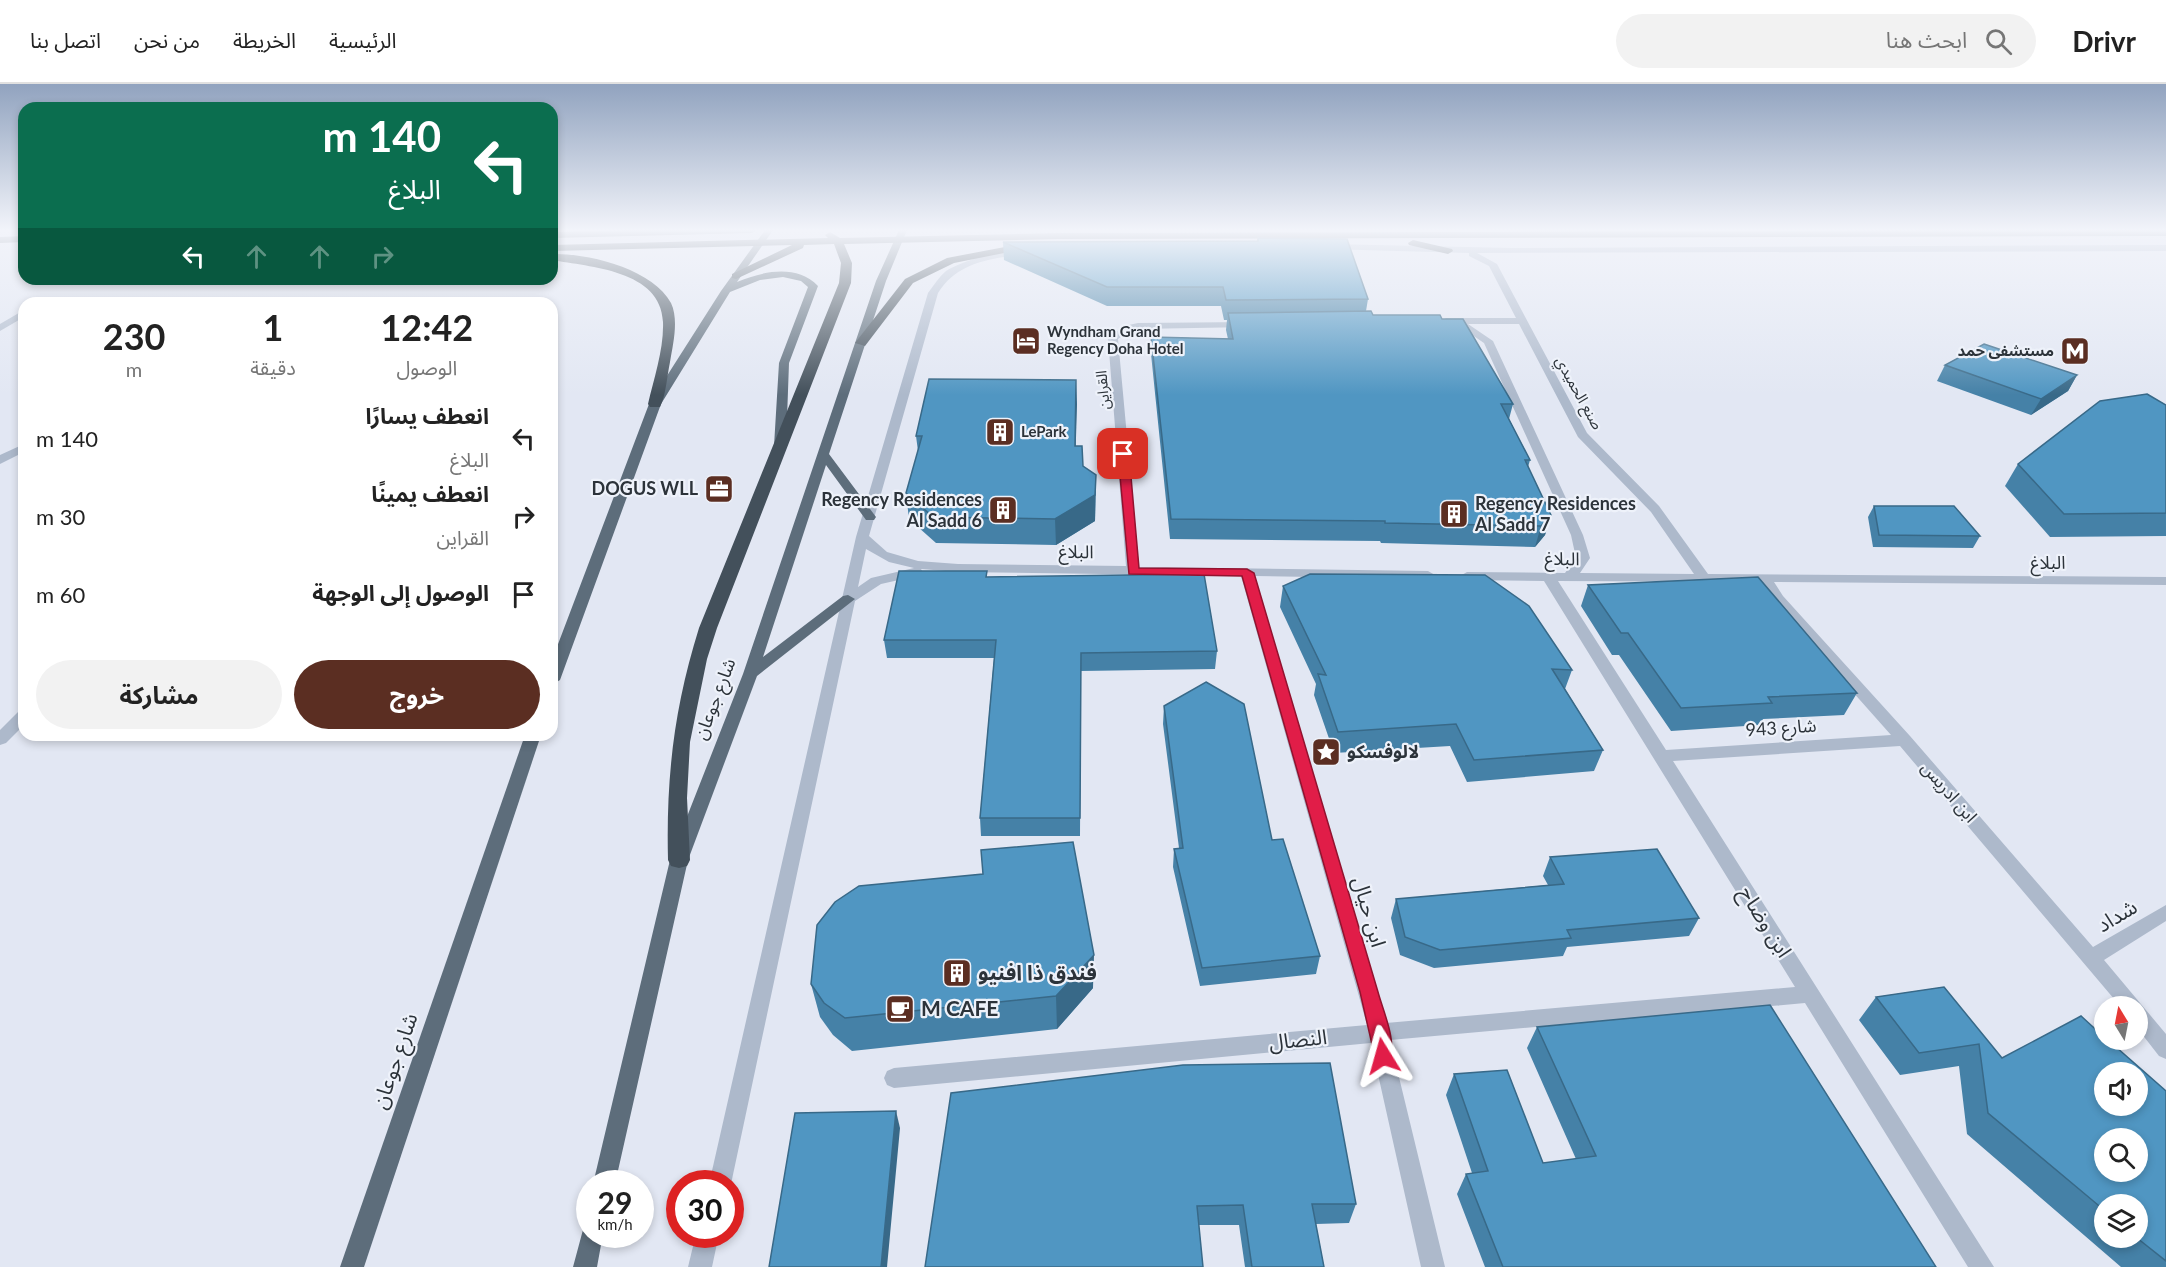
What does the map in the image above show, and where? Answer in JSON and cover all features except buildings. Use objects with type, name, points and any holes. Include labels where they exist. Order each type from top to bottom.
[{"type":"highway","points":[[649,285],[660,296],[669,320],[655,404]]},
{"type":"highway","points":[[679,860],[676,784],[680,733],[691,678],[844,285]]},
{"type":"highway","points":[[861,343],[906,285]]},
{"type":"main road","points":[[558,664],[655,404],[729,285]]},
{"type":"main road","points":[[726,291],[737,285]]},
{"type":"main road","points":[[780,446],[784,363],[812,285]]},
{"type":"main road","name":"شارع جوعان","points":[[607,1170],[679,860],[750,674],[882,285]]},
{"type":"main road","points":[[825,456],[870,517]]},
{"type":"main road","points":[[750,674],[848,599]]},
{"type":"main road","name":"شارع جوعان","points":[[352,1267],[531,741]]},
{"type":"main road","points":[[585,1267],[589,1248]]},
{"type":"street","points":[[723,1170],[862,537],[870,517],[937,285]]},
{"type":"street","name":"صنع الحميدي","points":[[1504,285],[1582,435],[1654,509],[1704,578]]},
{"type":"street","points":[[0,328],[18,317]]},
{"type":"street","points":[[1457,321],[1488,341],[1577,534],[1583,558],[1567,578]]},
{"type":"street","points":[[1439,322],[1523,321]]},
{"type":"street","name":"القراين","points":[[1133,571],[1113,338],[1119,332],[1138,326],[1266,324]]},
{"type":"street","points":[[0,460],[18,450]]},
{"type":"street","name":"البلاغ","points":[[862,537],[875,551],[893,561],[958,568],[1567,578],[2166,581]]},
{"type":"street","name":"البلاغ","points":[[848,599],[863,588],[890,576],[958,568]]},
{"type":"street","name":"ابن حيال","points":[[1247,573],[1380,1034],[1383,1056],[1433,1267]]},
{"type":"street","name":"ابن وضاح","points":[[1549,577],[1982,1267]]},
{"type":"street","name":"ابن ادريس","points":[[1766,580],[1777,598],[1904,740],[2124,996]]},
{"type":"street","points":[[0,739],[18,722]]},
{"type":"street","name":"شارع 943","points":[[1661,756],[1904,740]]},
{"type":"street","name":"شداد","points":[[2092,957],[2166,912]]},
{"type":"street","name":"النصال","points":[[894,1078],[1144,1056],[1344,1035],[1380,1034],[1435,1026],[1809,994]]},
{"type":"street","points":[[2148,1027],[2166,1050]]},
{"type":"street","points":[[700,1267],[705,1248]]},
{"type":"place","name":"Wyndham Grand Regency Doha Hotel","points":[[1026,341]]},
{"type":"place","name":"مستشفى حمد","points":[[2075,351]]},
{"type":"place","name":"LePark","points":[[1000,432]]},
{"type":"place","name":"DOGUS WLL","points":[[719,489]]},
{"type":"place","name":"Regency Residences Al Sadd 6","points":[[1003,510]]},
{"type":"place","name":"Regency Residences Al Sadd 7","points":[[1454,514]]},
{"type":"place","name":"لالوفسكو","points":[[1326,752]]},
{"type":"place","name":"فندق ذا افنيو","points":[[957,973]]},
{"type":"place","name":"M CAFE","points":[[900,1009]]},
{"type":"route","points":[[1123,454],[1133,571],[1247,573],[1369,992],[1383,1056]]}]
